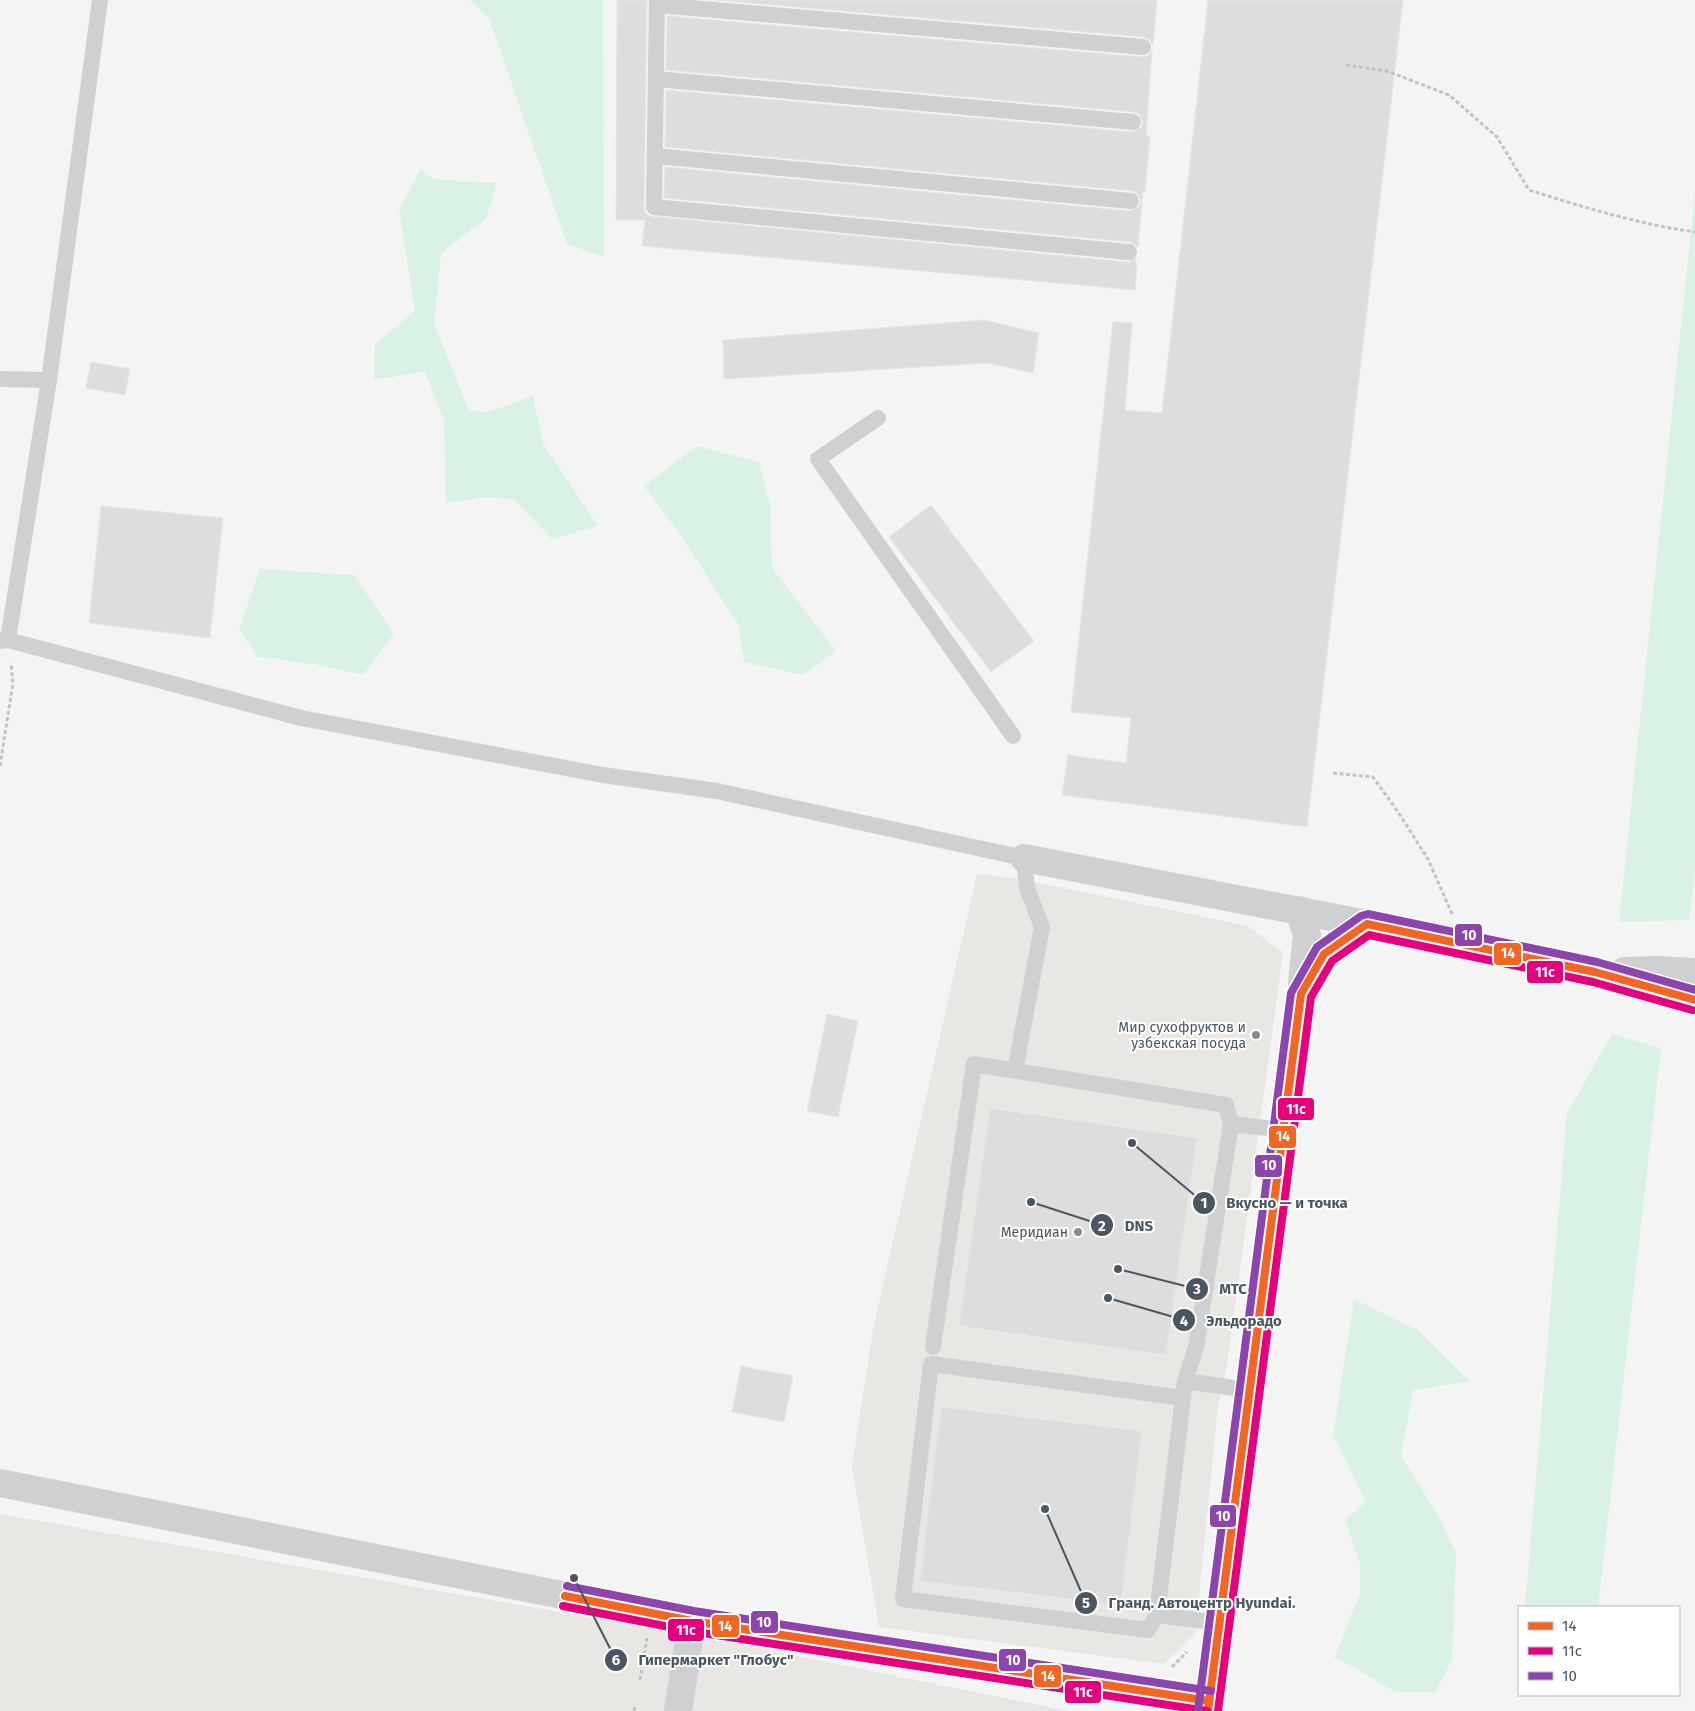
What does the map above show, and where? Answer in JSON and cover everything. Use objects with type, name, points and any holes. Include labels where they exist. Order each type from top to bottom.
[{"type":"street","points":[[1024,858],[1299,910],[1595,972],[1695,1000]]},
{"type":"street","points":[[0,1484],[692,1621],[1209,1706],[1211,1622],[1249,1390],[1301,994],[1307,935],[1299,910]]},
{"type":"street","points":[[1301,994],[1324,954],[1368,924]]},
{"type":"street","points":[[1595,972],[1657,970],[1695,972]]},
{"type":"street","points":[[678,1711],[692,1621]]},
{"type":"lane","points":[[100,0],[49,380],[4,641],[301,718],[603,774],[717,791],[1024,858],[1027,888],[1042,927],[1015,1071]]},
{"type":"lane","points":[[1129,252],[654,207],[657,2],[1143,47]]},
{"type":"lane","points":[[656,79],[1133,122]]},
{"type":"lane","points":[[655,156],[1131,201]]},
{"type":"lane","points":[[0,379],[49,380]]},
{"type":"lane","points":[[878,418],[818,459],[1013,736]]},
{"type":"lane","points":[[932,1347],[974,1064],[1226,1105],[1232,1124],[1196,1347],[1185,1381],[1183,1398],[1157,1615],[1148,1630],[903,1599],[932,1364],[1183,1398]]},
{"type":"lane","points":[[1232,1124],[1283,1130]]},
{"type":"lane","points":[[1185,1381],[1249,1390]]},
{"type":"lane","points":[[1157,1615],[1211,1622]]},
{"type":"path","points":[[1346,65],[1387,71],[1448,95],[1497,137],[1529,190],[1664,228],[1695,232]]},
{"type":"path","points":[[0,766],[13,684],[4,641]]},
{"type":"path","points":[[1333,773],[1373,777],[1428,859],[1466,945]]},
{"type":"path","points":[[1164,1669],[1173,1667],[1200,1638],[1211,1622]]},
{"type":"path","points":[[640,1680],[648,1636]]},
{"type":"path","points":[[634,1711],[635,1706]]},
{"type":"shaded area","points":[[977,874],[1016,878],[1248,926],[1283,953],[1227,1365],[1218,1406],[1195,1634],[1164,1664],[879,1627],[852,1467],[873,1329]],"holes":[[[941,1407],[1142,1431],[1121,1605],[920,1581]]]},
{"type":"shaded area","points":[[0,1514],[714,1639],[1069,1711],[0,1711]]},
{"type":"green space","points":[[470,0],[603,0],[604,257],[567,244],[489,18]]},
{"type":"green space","points":[[421,169],[434,179],[497,183],[486,218],[441,253],[434,324],[469,411],[488,412],[533,396],[543,443],[598,526],[552,539],[515,500],[485,497],[446,503],[444,421],[425,371],[374,380],[375,344],[415,311],[399,210]]},
{"type":"green space","points":[[1695,192],[1695,868],[1689,920],[1619,922]]},
{"type":"green space","points":[[697,446],[759,462],[770,505],[772,568],[836,651],[803,675],[744,662],[739,626],[680,534],[644,486]]},
{"type":"green space","points":[[260,569],[354,575],[394,634],[363,675],[320,665],[258,657],[239,629]]},
{"type":"green space","points":[[1612,1034],[1661,1048],[1598,1606],[1525,1606],[1567,1113]]},
{"type":"green space","points":[[1354,1299],[1417,1330],[1470,1381],[1413,1390],[1401,1456],[1437,1513],[1456,1553],[1452,1660],[1435,1692],[1396,1692],[1335,1657],[1360,1593],[1360,1564],[1345,1520],[1366,1502],[1333,1435]]},
{"type":"building","points":[[617,0],[647,0],[644,207],[645,212],[649,216],[1128,262],[1136,258],[1135,290],[642,246],[645,220],[616,220]]},
{"type":"building","points":[[715,0],[1157,0],[1153,45],[1149,39],[1144,37]]},
{"type":"building","points":[[1208,0],[1403,0],[1307,827],[1062,795],[1068,755],[1126,763],[1131,718],[1071,712],[1113,322],[1132,323],[1125,410],[1162,413]]},
{"type":"building","points":[[667,16],[1142,57],[1148,56],[1152,50],[1146,136],[1150,136],[1138,247],[1130,242],[664,198],[665,167],[1130,211],[1139,207],[1141,201],[1137,193],[1132,191],[665,147],[666,90],[1132,132],[1141,128],[1143,122],[1139,114],[1134,112],[666,70]]},
{"type":"building","points":[[984,320],[1039,333],[1033,373],[987,363],[724,379],[723,340]]},
{"type":"building","points":[[91,362],[130,369],[125,395],[86,388]]},
{"type":"building","points":[[931,505],[1034,641],[991,672],[889,537]]},
{"type":"building","points":[[101,506],[223,518],[210,638],[89,623]]},
{"type":"building","points":[[827,1014],[858,1021],[838,1117],[807,1111]]},
{"type":"building","name":"Меридиан","points":[[990,1108],[1197,1138],[1166,1355],[959,1326]]},
{"type":"building","points":[[741,1366],[793,1376],[784,1422],[732,1412]]},
{"type":"building","points":[[941,1407],[1142,1431],[1121,1605],[920,1581]]},
{"type":"transit line","name":"10","points":[[1198,1710],[1291,993],[1317,947],[1361,916],[1368,914],[1597,962],[1695,990]]},
{"type":"transit line","name":"14","points":[[1208,1711],[1301,994],[1324,954],[1367,924],[1595,972],[1695,1000]]},
{"type":"transit line","name":"11с","points":[[1218,1711],[1311,997],[1332,961],[1369,935],[1593,982],[1692,1010]]},
{"type":"transit line","name":"10","points":[[567,1586],[694,1611],[1211,1691]]},
{"type":"transit line","name":"14","points":[[565,1596],[692,1621],[1209,1701]]},
{"type":"transit line","name":"11с","points":[[563,1606],[690,1631],[1207,1711]]},
{"type":"place","name":"Мир сухофруктов и узбекская посуда","points":[[1256,1035]]},
{"type":"place","name":"Вкусно — и точка","points":[[1132,1143]]},
{"type":"place","name":"DNS","points":[[1031,1202]]},
{"type":"place","name":"Меридиан","points":[[1078,1232]]},
{"type":"place","name":"МТС","points":[[1118,1269]]},
{"type":"place","name":"Эльдорадо","points":[[1108,1298]]},
{"type":"place","name":"Гранд. Автоцентр Hyundai.","points":[[1045,1509]]},
{"type":"place","name":"Гипермаркет \"Глобус\"","points":[[574,1578]]}]
